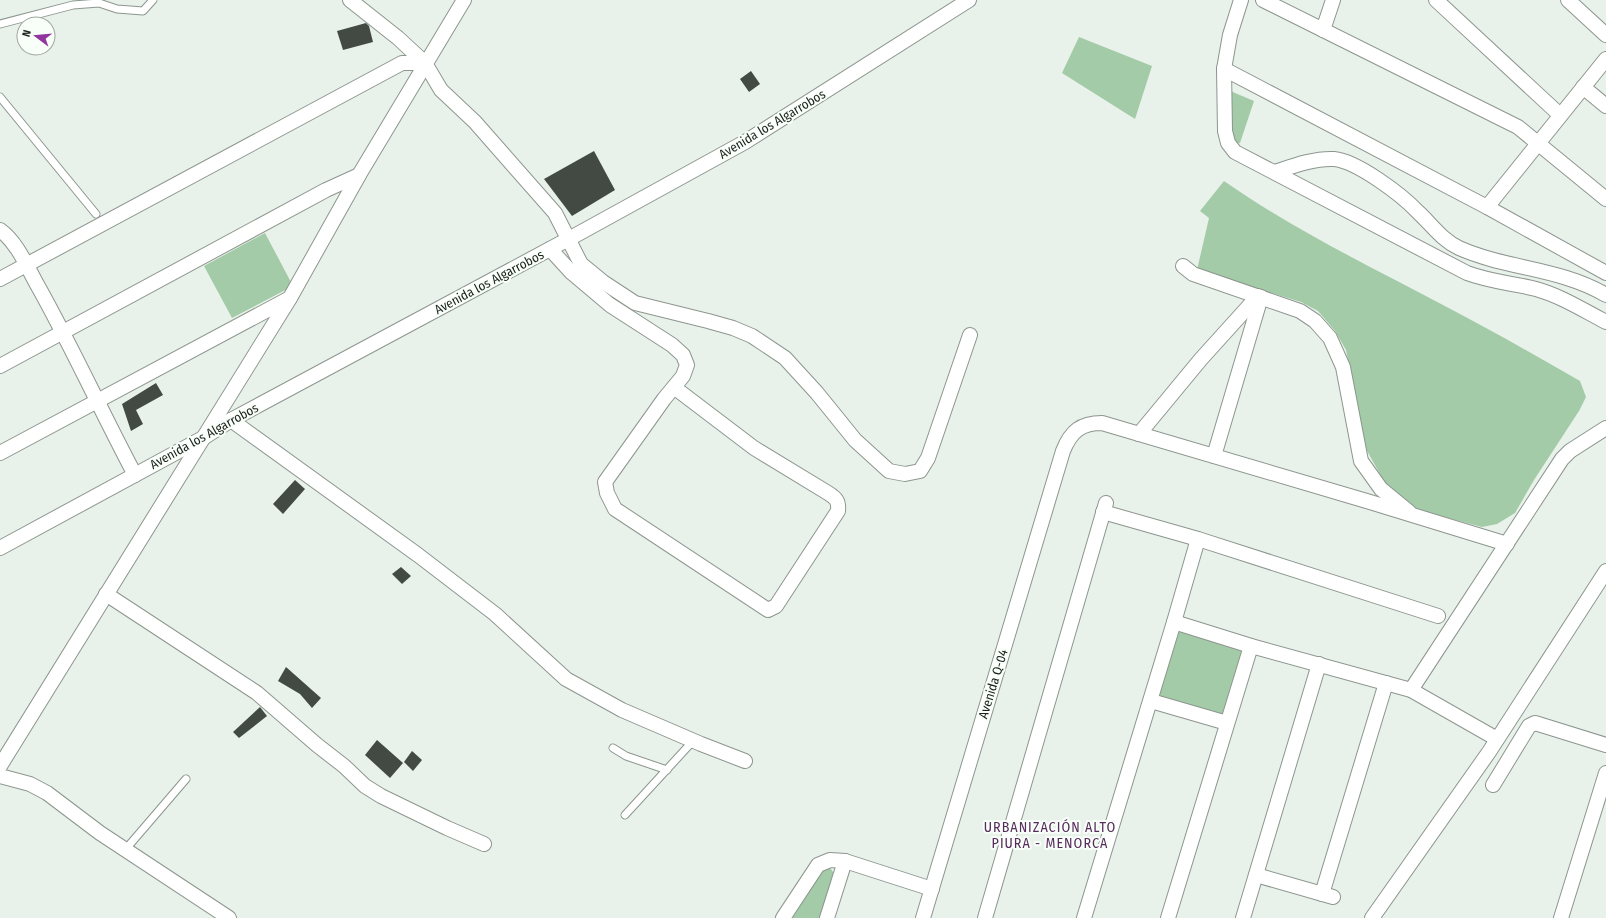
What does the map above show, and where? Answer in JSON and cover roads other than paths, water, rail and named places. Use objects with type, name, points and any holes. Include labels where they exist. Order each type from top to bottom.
[{"type":"street","points":[[350,0],[398,38],[425,63],[441,90],[476,122],[555,213],[581,264],[603,282],[635,303],[734,328],[752,336],[785,358],[817,393],[855,440],[889,471],[904,474],[920,471],[928,458],[970,335]]},
{"type":"street","points":[[0,766],[290,298],[359,175],[464,0]]},
{"type":"street","name":"Avenida los Algarrobos","points":[[0,548],[203,438],[231,420],[568,240],[745,142],[969,0]]},
{"type":"street","points":[[1241,0],[1230,35],[1224,69],[1225,131],[1228,143],[1235,152],[1467,273],[1488,281],[1536,289],[1565,300],[1606,322]]},
{"type":"street","points":[[1264,0],[1518,127],[1536,144],[1606,199]]},
{"type":"street","points":[[1323,30],[1333,0]]},
{"type":"street","points":[[1436,0],[1560,115]]},
{"type":"street","points":[[1568,0],[1606,35]]},
{"type":"street","points":[[1487,207],[1536,144],[1606,59]]},
{"type":"street","points":[[0,278],[100,219],[402,63],[425,63]]},
{"type":"street","points":[[1224,69],[1487,207],[1606,273]]},
{"type":"street","points":[[1583,87],[1606,106]]},
{"type":"street","points":[[1275,172],[1298,165],[1334,159],[1352,164],[1403,198],[1435,231],[1457,247],[1492,260],[1560,276],[1606,295]]},
{"type":"street","points":[[0,366],[326,190],[359,175]]},
{"type":"street","points":[[0,230],[12,242],[26,264],[63,332],[96,402],[135,475]]},
{"type":"street","points":[[550,249],[572,273],[610,305],[672,345],[683,355],[687,365],[683,376],[675,388],[664,399],[606,482],[607,493],[615,509],[768,610],[776,606],[838,511],[838,503],[835,498],[828,493],[754,448],[675,388]]},
{"type":"street","points":[[1183,266],[1193,274],[1300,311],[1315,321],[1330,338],[1343,368],[1361,461],[1381,489],[1416,517]]},
{"type":"street","points":[[1139,434],[1200,359],[1260,296]]},
{"type":"street","points":[[1214,456],[1260,296]]},
{"type":"street","points":[[0,453],[290,298]]},
{"type":"street","points":[[231,420],[424,559],[495,614],[566,679],[622,710],[693,741],[745,761]]},
{"type":"street","name":"Avenida Q-04","points":[[923,918],[1063,451],[1068,440],[1077,429],[1090,423],[1102,423],[1507,544]]},
{"type":"street","points":[[1411,690],[1562,459],[1570,451],[1606,428]]},
{"type":"street","points":[[985,918],[1105,508],[1438,616]]},
{"type":"street","points":[[1084,918],[1151,701],[1198,539]]},
{"type":"street","points":[[1372,918],[1497,740],[1606,571]]},
{"type":"street","points":[[106,594],[257,693],[317,745],[344,766],[365,786],[381,796],[484,844]]},
{"type":"street","points":[[1174,622],[1250,646],[1411,690],[1497,740]]},
{"type":"street","points":[[1168,918],[1250,646]]},
{"type":"street","points":[[1243,918],[1319,664]]},
{"type":"street","points":[[1256,875],[1327,896],[1386,683]]},
{"type":"street","points":[[1151,701],[1227,723]]},
{"type":"street","points":[[1493,785],[1529,726],[1535,723],[1606,745]]},
{"type":"street","points":[[1561,918],[1606,773]]},
{"type":"street","points":[[0,776],[30,784],[47,793],[125,850],[230,918]]},
{"type":"street","points":[[783,918],[818,865],[830,860],[845,861],[932,889]]},
{"type":"street","points":[[827,918],[845,861]]},
{"type":"lane","points":[[0,24],[73,4],[99,3],[117,10],[143,11],[153,0]]},
{"type":"lane","points":[[0,96],[100,219]]},
{"type":"lane","points":[[625,815],[693,741]]},
{"type":"lane","points":[[613,748],[626,756],[667,770]]},
{"type":"lane","points":[[125,850],[186,779]]},
{"type":"district","name":"URBANIZACIÓN ALTO PIURA - MENORCA","points":[[1050,836]]}]
